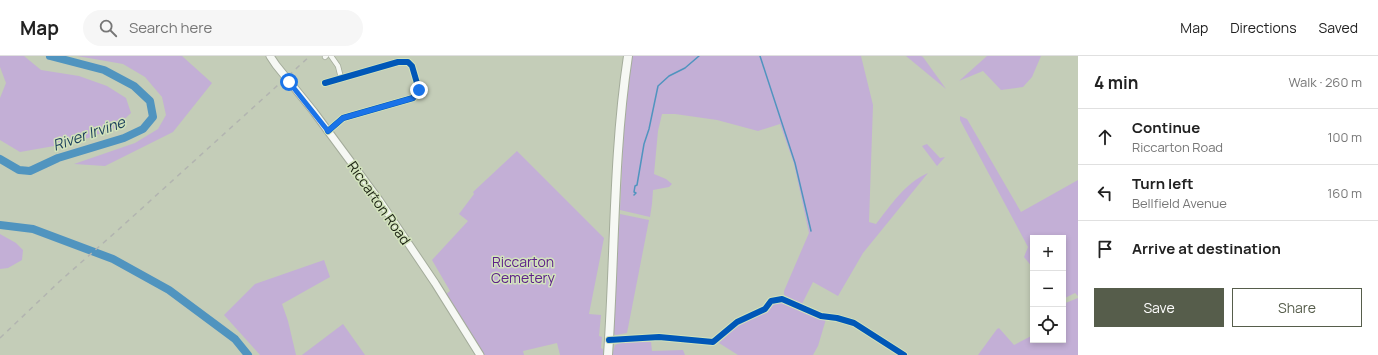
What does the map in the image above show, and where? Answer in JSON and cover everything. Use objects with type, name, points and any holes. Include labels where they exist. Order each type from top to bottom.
[{"type":"highway","points":[[608,355],[619,136],[628,56]]},
{"type":"main road","name":"Riccarton Road","points":[[270,56],[379,200],[435,283],[480,355]]},
{"type":"street","points":[[331,56],[338,66],[341,78]]},
{"type":"street","points":[[325,83],[398,62],[408,62],[412,66],[419,90],[413,98],[343,118],[328,131]]},
{"type":"street","points":[[609,340],[659,337],[713,342],[737,322],[765,309],[771,301],[782,299],[821,316],[837,318],[854,323],[904,355]]},
{"type":"green space","points":[[0,56],[24,56],[41,70],[79,76],[107,86],[126,98],[131,113],[115,128],[77,142],[20,152],[0,140],[0,98],[6,83],[0,67]]},
{"type":"green space","points":[[77,56],[182,56],[212,83],[173,132],[105,166],[74,164],[135,143],[158,129],[166,115],[162,97],[145,77],[123,64]]},
{"type":"green space","points":[[632,56],[861,56],[873,105],[869,222],[876,224],[905,189],[920,177],[928,173],[863,253],[838,296],[813,282],[802,304],[784,295],[784,291],[809,233],[794,164],[780,124],[758,131],[717,120],[675,114],[662,114],[658,131],[654,174],[666,179],[672,184],[669,187],[653,190],[650,217],[620,210],[624,128]]},
{"type":"green space","points":[[906,56],[923,57],[946,89]]},
{"type":"green space","points":[[987,56],[1041,56],[1032,77],[1023,87],[1001,90],[983,71],[959,81]]},
{"type":"green space","points":[[960,116],[967,119],[1021,212],[1078,180],[1078,296],[1075,293],[1066,298],[1066,235],[1030,235],[1030,264],[1024,257],[1028,247],[960,120]]},
{"type":"green space","points":[[927,144],[940,158],[945,157],[937,166],[922,146]]},
{"type":"green space","name":"Riccarton Cemetery","points":[[517,151],[604,238],[589,314],[601,315],[599,336],[602,337],[601,348],[603,349],[603,355],[560,355],[557,343],[523,351],[524,355],[484,355],[445,295],[450,291],[432,260],[468,221],[459,214],[474,194],[473,192]]},
{"type":"green space","points":[[620,214],[649,220],[627,333],[616,335],[613,334],[612,330]]},
{"type":"green space","points":[[0,234],[16,243],[23,250],[22,260],[8,268],[0,269]]},
{"type":"green space","points":[[324,260],[330,277],[282,304],[288,321],[296,355],[260,355],[224,315],[255,284]]},
{"type":"green space","points":[[1078,298],[1078,355],[978,355],[999,328],[1014,345],[1030,337],[1030,343],[1066,343],[1066,303]]},
{"type":"green space","points":[[776,302],[782,302],[826,319],[818,346],[813,355],[738,355],[719,343],[739,324],[768,309]]},
{"type":"green space","points":[[343,324],[365,355],[302,355]]},
{"type":"green space","points":[[622,342],[651,342],[652,351],[683,350],[685,355],[612,355],[615,345]]},
{"type":"waterway","name":"River Irvine","points":[[0,159],[19,170],[30,171],[58,158],[124,138],[143,129],[153,117],[150,101],[134,86],[104,70],[50,56]]},
{"type":"waterway","points":[[634,195],[636,193],[634,192],[635,186],[637,185],[644,144],[649,129],[658,86],[669,76],[685,68],[699,56]]},
{"type":"waterway","points":[[760,56],[795,163],[811,231]]},
{"type":"waterway","name":"River Irvine","points":[[0,225],[33,229],[113,259],[169,290],[235,339],[248,355]]},
{"type":"railway","points":[[0,338],[60,281],[310,56]]},
{"type":"cycle path","points":[[325,83],[398,62],[408,62],[412,66],[419,90],[413,98],[343,118],[328,131]]},
{"type":"cycle path","points":[[609,340],[659,337],[713,342],[737,322],[765,309],[771,301],[782,299],[821,316],[837,318],[854,323],[904,355]]},
{"type":"route","points":[[289,82],[328,131],[343,118],[413,98],[419,90]]}]
